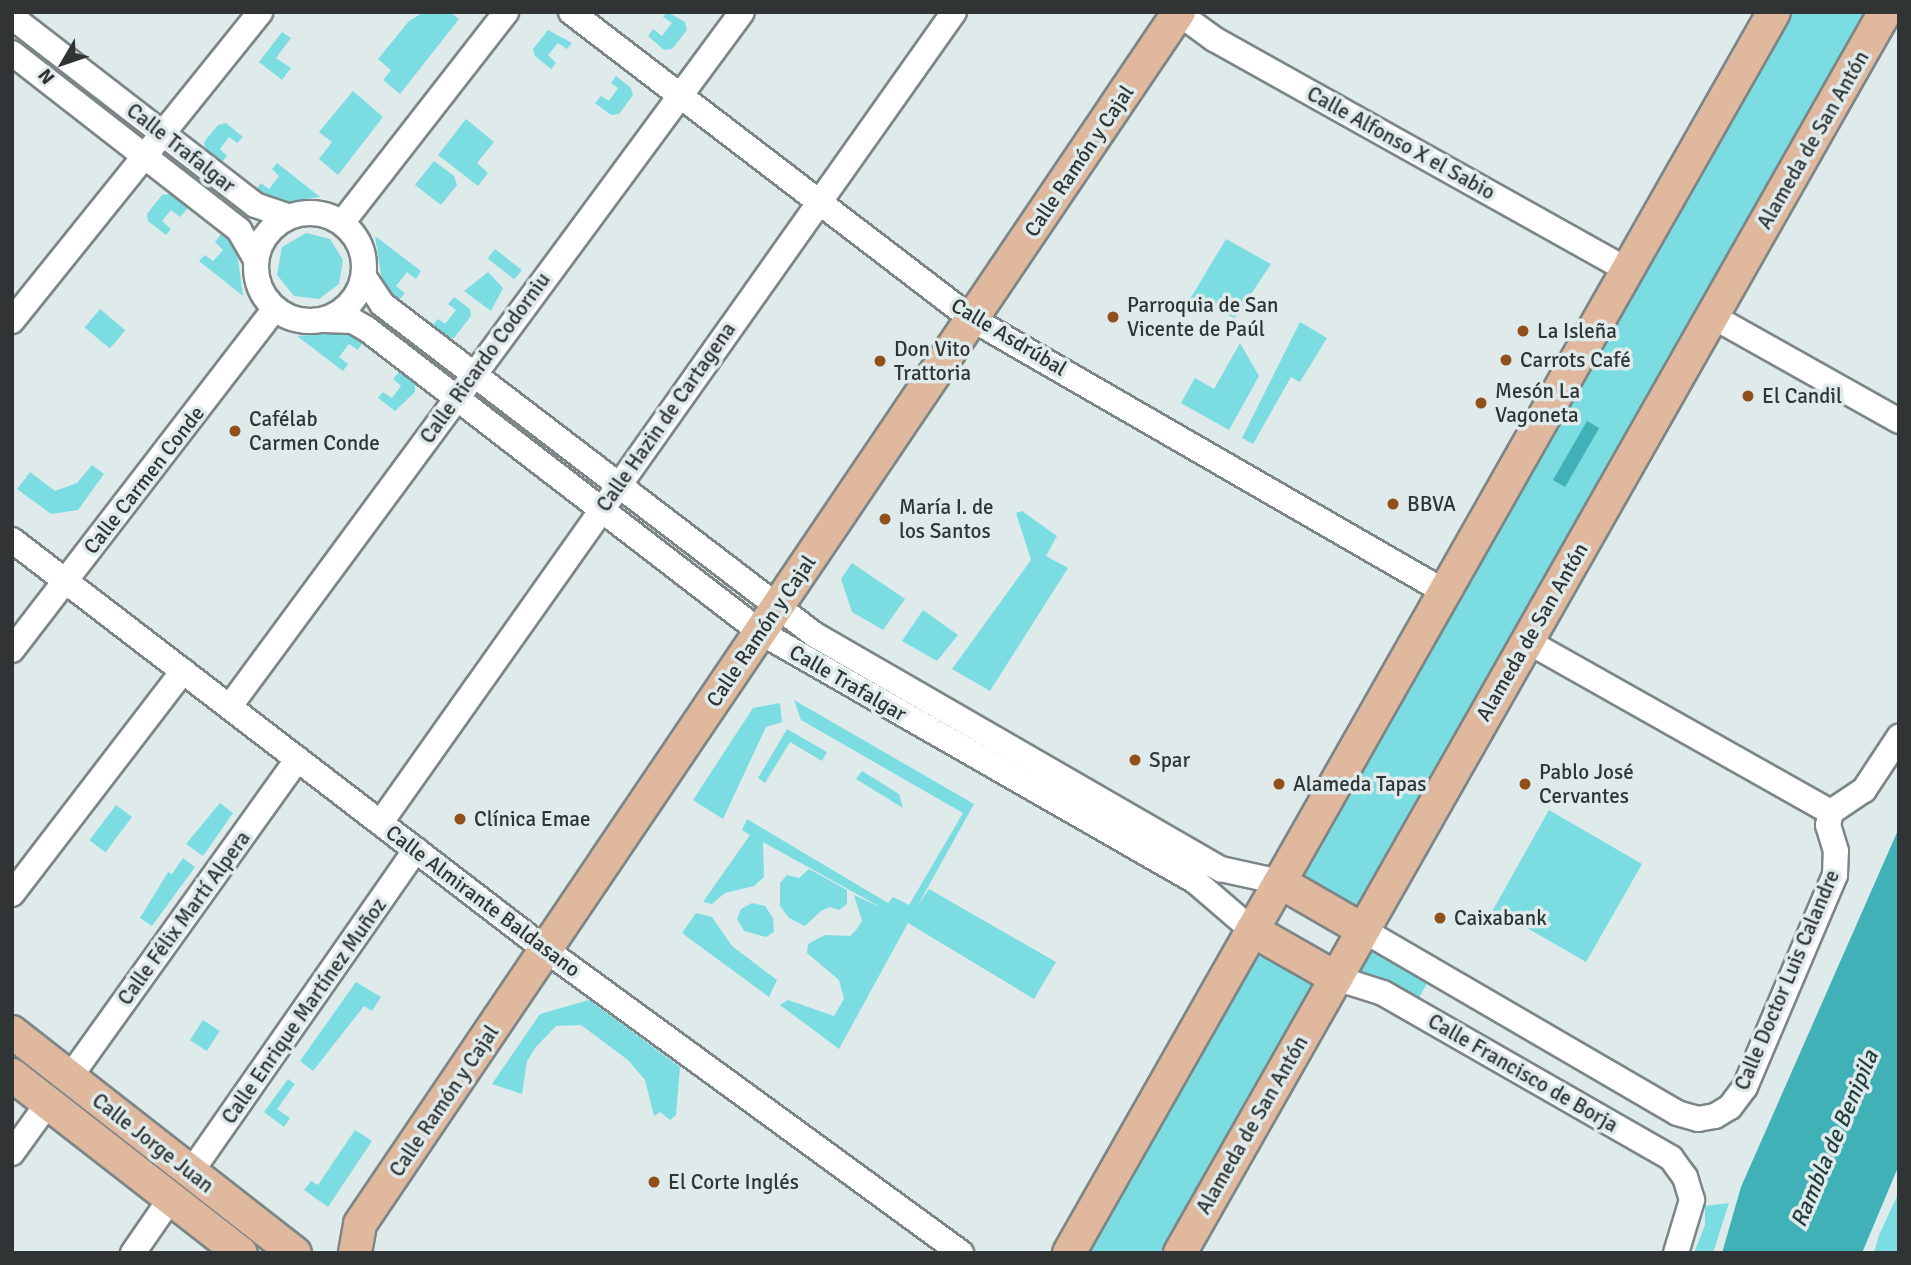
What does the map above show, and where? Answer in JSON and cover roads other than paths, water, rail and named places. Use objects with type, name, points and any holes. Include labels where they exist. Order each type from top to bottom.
[{"type":"main road","points":[[1069,1253],[1774,12]]},
{"type":"main road","name":"Alameda de San Antón","points":[[1180,1253],[1885,12]]},
{"type":"main road","name":"Calle Ramón y Cajal","points":[[355,1253],[360,1224],[1178,13]]},
{"type":"main road","points":[[1280,882],[1363,930]]},
{"type":"main road","points":[[1252,930],[1336,978]]},
{"type":"main road","name":"Calle Jorge Juan","points":[[12,1032],[295,1253]]},
{"type":"main road","name":"Calle Jorge Juan","points":[[12,1074],[241,1253]]},
{"type":"street","points":[[12,321],[164,135],[260,12]]},
{"type":"street","points":[[342,223],[506,12]]},
{"type":"street","name":"Calle Asdrúbal","points":[[571,12],[972,319],[1445,592]]},
{"type":"street","name":"Calle Ricardo Codorniu","points":[[230,706],[472,374],[742,12]]},
{"type":"street","name":"Calle Hazin de Cartagena","points":[[381,822],[954,12]]},
{"type":"street","name":"Calle Alfonso X el Sabio","points":[[1178,13],[1214,38],[1628,270]]},
{"type":"street","name":"Calle Trafalgar","points":[[13,20],[255,205],[289,217]]},
{"type":"street","name":"Calle Trafalgar","points":[[12,53],[239,230],[256,259]]},
{"type":"street","points":[[317,213],[342,223],[362,250],[364,277],[350,304],[324,320],[298,320],[275,309],[261,290],[256,259],[267,234],[289,217],[317,213]]},
{"type":"street","name":"Calle Trafalgar","points":[[364,277],[382,304],[617,486],[768,621],[837,649],[1221,869],[1280,882]]},
{"type":"street","name":"Calle Carmen Conde","points":[[12,650],[275,309]]},
{"type":"street","points":[[1712,316],[1899,421]]},
{"type":"street","name":"Calle Trafalgar","points":[[324,320],[359,324],[601,509],[768,621],[1195,881],[1252,930]]},
{"type":"street","name":"Calle Almirante Baldasano","points":[[12,540],[546,950],[961,1253]]},
{"type":"street","points":[[1527,642],[1831,812],[1864,790],[1899,737]]},
{"type":"street","points":[[12,894],[183,671]]},
{"type":"street","name":"Calle Félix Martí Alpera","points":[[70,1077],[299,759]]},
{"type":"street","name":"Calle Doctor Luis Calandre","points":[[1715,1116],[1730,1107],[1745,1087],[1835,875],[1837,857],[1828,825],[1831,812]]},
{"type":"street","name":"Calle Enrique Martínez Muñoz","points":[[191,1172],[416,850]]},
{"type":"street","name":"Calle Francisco de Borja","points":[[1363,930],[1677,1113],[1698,1119],[1715,1116]]},
{"type":"street","name":"Calle Francisco de Borja","points":[[1336,978],[1383,993],[1665,1153],[1682,1170],[1691,1192],[1690,1217],[1676,1253]]},
{"type":"street","points":[[12,1153],[48,1103]]},
{"type":"street","points":[[133,1253],[171,1198]]},
{"type":"water","points":[[1587,421],[1599,428],[1565,487],[1553,480]]},
{"type":"water","name":"Rambla de Benipila","points":[[1899,828],[1899,1165],[1862,1253],[1722,1253],[1741,1187]]},
{"type":"place","name":"Parroquia de San Vicente de Paúl","points":[[1113,317]]},
{"type":"place","name":"La Isleña","points":[[1523,331]]},
{"type":"place","name":"Carrots Café","points":[[1506,360]]},
{"type":"place","name":"Don Vito Trattoria","points":[[880,361]]},
{"type":"place","name":"El Candil","points":[[1748,396]]},
{"type":"place","name":"Mesón La Vagoneta","points":[[1481,403]]},
{"type":"place","name":"Cafélab Carmen Conde","points":[[235,431]]},
{"type":"place","name":"BBVA","points":[[1393,504]]},
{"type":"place","name":"María I. de los Santos","points":[[885,519]]},
{"type":"place","name":"Spar","points":[[1135,760]]},
{"type":"place","name":"Alameda Tapas","points":[[1279,784]]},
{"type":"place","name":"Pablo José Cervantes","points":[[1525,784]]},
{"type":"place","name":"Clínica Emae","points":[[460,819]]},
{"type":"place","name":"Caixabank","points":[[1440,918]]},
{"type":"place","name":"El Corte Inglés","points":[[654,1182]]}]
